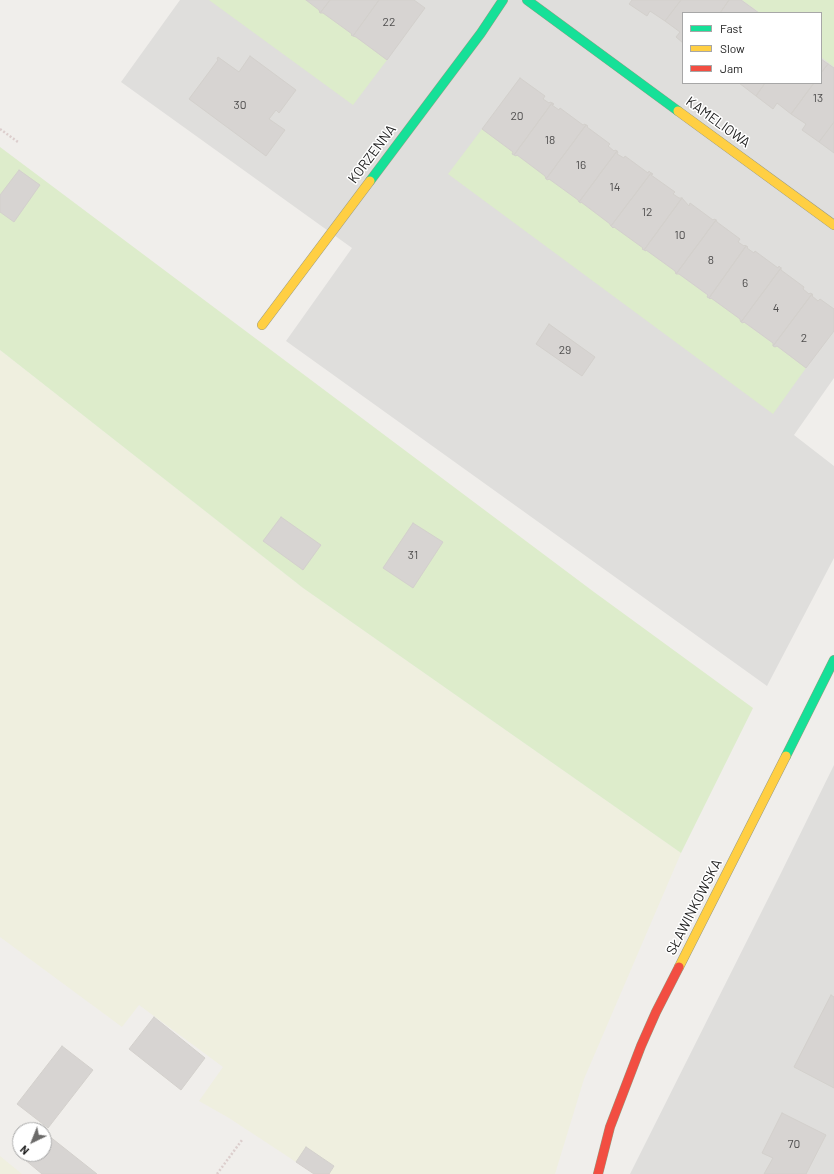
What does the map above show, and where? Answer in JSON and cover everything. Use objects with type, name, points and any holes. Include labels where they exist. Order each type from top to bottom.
[{"type":"street","name":"KORZENNA","points":[[262,325],[481,33],[503,0]]},
{"type":"street","name":"KAMELIOWA","points":[[527,0],[834,225]]},
{"type":"street","name":"SŁAWINKOWSKA","points":[[598,1174],[610,1127],[653,1019],[834,660]]},
{"type":"path","points":[[0,129],[18,142]]},
{"type":"path","points":[[217,1174],[242,1140]]},
{"type":"shaded area","points":[[180,0],[834,0],[834,378],[794,435],[834,466],[834,558],[767,686],[286,341],[352,248],[121,82]]},
{"type":"shaded area","points":[[834,765],[834,1174],[630,1174],[781,873]]},
{"type":"green space","points":[[209,0],[306,0],[387,60],[353,105]]},
{"type":"green space","points":[[742,0],[834,0],[834,67],[822,58],[822,12],[759,12]]},
{"type":"green space","points":[[482,129],[806,368],[773,414],[448,174]]},
{"type":"green space","points":[[0,147],[594,592],[753,708],[681,853],[303,588],[0,350]]},
{"type":"green space","points":[[0,350],[303,588],[681,853],[584,1079],[555,1174],[329,1174],[334,1166],[306,1148],[296,1162],[229,1118],[199,1101],[223,1067],[139,1005],[122,1027],[0,937]]},
{"type":"green space","points":[[0,1156],[22,1174],[0,1174]]},
{"type":"building","points":[[306,0],[330,0],[320,13],[319,10]]},
{"type":"building","points":[[330,0],[379,0],[353,36],[323,13],[320,13]]},
{"type":"building","points":[[379,0],[414,0],[425,8],[387,60],[353,36]]},
{"type":"building","points":[[632,0],[681,0],[665,21],[650,11],[647,16],[629,4]]},
{"type":"building","points":[[681,0],[729,0],[721,12],[682,12],[682,42],[676,37],[680,32],[665,21]]},
{"type":"building","points":[[729,0],[741,0],[758,12],[721,12]]},
{"type":"building","points":[[250,56],[296,90],[279,113],[276,110],[269,119],[285,130],[266,156],[189,99],[218,60],[218,57],[239,72]]},
{"type":"building","points":[[822,60],[828,64],[822,72]]},
{"type":"building","points":[[828,64],[834,68],[834,122],[819,142],[802,130],[806,124],[791,114],[813,84],[822,84],[822,72]]},
{"type":"building","points":[[520,78],[545,96],[543,99],[549,103],[552,103],[514,155],[512,154],[513,152],[482,129]]},
{"type":"building","points":[[740,84],[764,84],[756,96]]},
{"type":"building","points":[[764,84],[813,84],[791,114],[777,103],[773,109],[756,96]]},
{"type":"building","points":[[552,103],[554,104],[552,105],[559,110],[560,108],[583,125],[586,125],[546,179],[545,176],[517,155],[514,155]]},
{"type":"building","points":[[834,122],[834,153],[819,142]]},
{"type":"building","points":[[586,125],[610,144],[608,146],[614,151],[617,151],[579,202],[549,179],[546,179]]},
{"type":"building","points":[[617,151],[617,154],[624,158],[625,156],[648,173],[649,171],[651,173],[611,226],[579,202]]},
{"type":"building","points":[[19,170],[40,185],[14,222],[0,212],[0,195]]},
{"type":"building","points":[[651,173],[653,174],[651,175],[675,192],[673,194],[679,198],[682,198],[644,250],[611,226]]},
{"type":"building","points":[[682,198],[689,206],[690,203],[713,220],[716,220],[676,274],[675,271],[644,250]]},
{"type":"building","points":[[716,220],[740,239],[738,242],[746,246],[709,298],[707,297],[708,295],[679,274],[676,274]]},
{"type":"building","points":[[746,246],[754,253],[755,251],[778,268],[779,266],[781,268],[741,322],[740,319],[709,298]]},
{"type":"building","points":[[781,268],[781,270],[804,287],[803,289],[809,294],[812,294],[773,346],[773,343],[744,322],[741,322]]},
{"type":"building","points":[[812,294],[812,296],[818,301],[820,299],[834,309],[834,331],[806,368],[777,346],[773,346]]},
{"type":"building","points":[[549,324],[595,357],[582,376],[536,344]]},
{"type":"building","points":[[281,517],[321,545],[303,570],[263,541]]},
{"type":"building","points":[[413,523],[443,542],[413,588],[383,568]]},
{"type":"building","points":[[831,995],[834,997],[834,1088],[794,1067]]},
{"type":"building","points":[[154,1017],[205,1058],[181,1090],[129,1049]]},
{"type":"building","points":[[62,1046],[93,1070],[52,1123],[40,1122],[17,1104]]},
{"type":"building","points":[[782,1113],[826,1135],[806,1174],[764,1174],[773,1158],[762,1153]]},
{"type":"building","points":[[52,1138],[97,1174],[42,1174],[28,1162],[52,1162]]},
{"type":"building","points":[[306,1147],[334,1166],[329,1174],[314,1174],[296,1162]]},
{"type":"traffic: fast","points":[[370,181],[481,33],[503,0]]},
{"type":"traffic: fast","points":[[527,0],[678,111]]},
{"type":"traffic: fast","points":[[786,756],[834,660]]},
{"type":"traffic: slow","points":[[678,111],[834,225]]},
{"type":"traffic: slow","points":[[262,325],[370,181]]},
{"type":"traffic: slow","points":[[679,967],[786,756]]},
{"type":"traffic: jam","points":[[598,1174],[610,1127],[641,1046],[656,1012],[679,967]]}]
